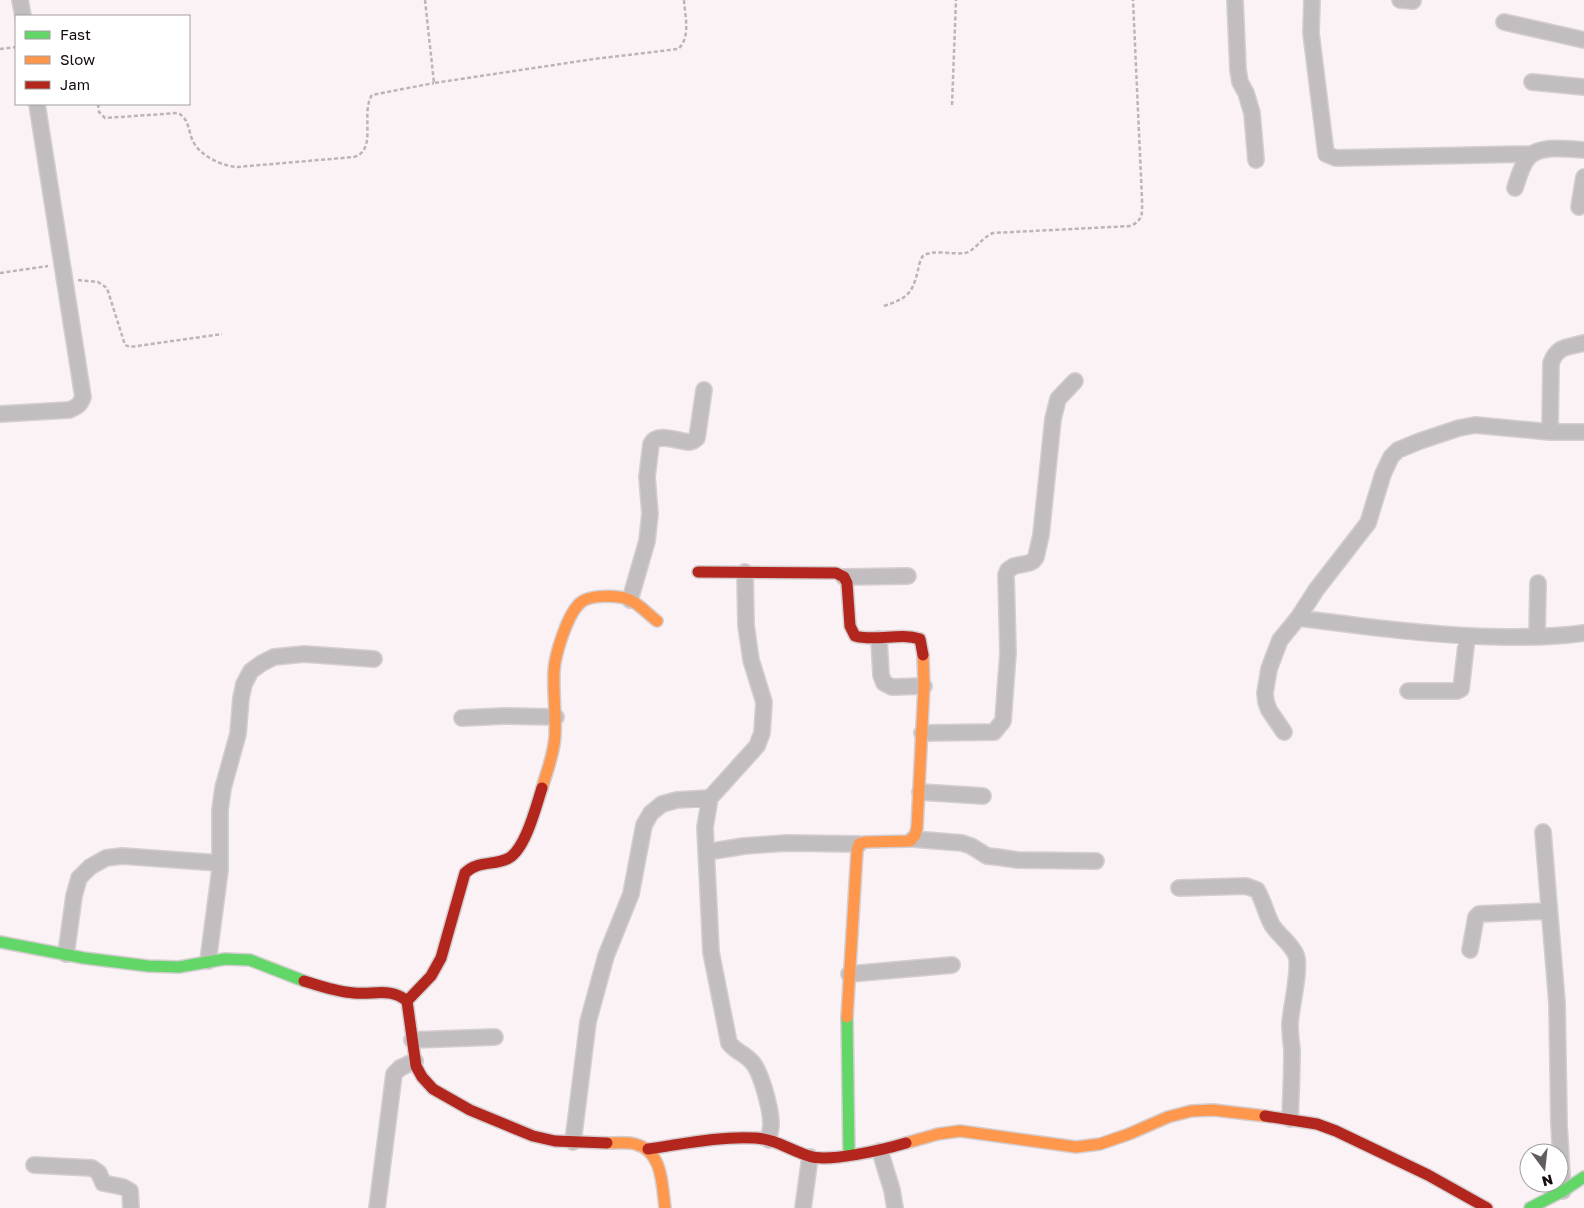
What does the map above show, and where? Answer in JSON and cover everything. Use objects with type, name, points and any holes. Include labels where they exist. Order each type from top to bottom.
[{"type":"street","points":[[20,0],[23,15]]},
{"type":"street","points":[[1235,0],[1238,70],[1240,82],[1246,93],[1252,113],[1256,160]]},
{"type":"street","points":[[1312,0],[1311,33],[1326,154],[1336,158],[1532,154]]},
{"type":"street","points":[[1504,22],[1584,40]]},
{"type":"street","points":[[1532,82],[1584,87]]},
{"type":"street","points":[[0,414],[69,410],[77,407],[83,397],[37,105]]},
{"type":"street","points":[[1514,188],[1526,160],[1532,154],[1539,151],[1557,149],[1584,150]]},
{"type":"street","points":[[1579,207],[1584,177]]},
{"type":"street","points":[[1550,432],[1551,363],[1554,354],[1560,349],[1584,343]]},
{"type":"street","points":[[922,733],[994,732],[1003,721],[1008,653],[1006,575],[1008,570],[1014,566],[1029,563],[1036,557],[1041,536],[1053,419],[1058,399],[1075,381]]},
{"type":"street","points":[[630,600],[647,542],[650,514],[647,498],[647,477],[651,444],[653,440],[658,438],[689,442],[697,438],[704,390]]},
{"type":"street","points":[[1284,732],[1269,710],[1265,693],[1269,668],[1280,640],[1368,523],[1382,474],[1391,457],[1398,450],[1459,428],[1475,425],[1550,432],[1584,432]]},
{"type":"street","points":[[698,572],[836,574],[844,577],[908,576]]},
{"type":"street","points":[[744,572],[746,625],[751,660],[764,702],[762,733],[757,746],[710,798],[706,827],[711,952],[729,1043],[733,1049],[751,1060],[759,1074],[770,1112],[769,1140]]},
{"type":"street","points":[[844,577],[847,582],[850,626],[856,636],[865,640],[912,635],[920,639],[923,648],[924,686],[920,792],[917,828],[913,839]]},
{"type":"street","points":[[1538,583],[1538,637]]},
{"type":"street","points":[[406,1001],[431,976],[441,958],[465,872],[471,867],[509,858],[527,834],[552,756],[556,717],[554,670],[570,617],[579,604],[588,598],[612,596],[630,600],[657,621]]},
{"type":"street","points":[[1298,618],[1389,630],[1466,637],[1538,637],[1584,633]]},
{"type":"street","points":[[1408,691],[1457,691],[1461,689],[1466,637]]},
{"type":"street","points":[[879,639],[881,675],[884,683],[892,687],[924,686]]},
{"type":"street","points":[[208,961],[217,900],[222,795],[238,734],[242,691],[251,671],[274,657],[288,654],[374,659]]},
{"type":"street","points":[[462,718],[504,716],[556,717]]},
{"type":"street","points":[[920,792],[983,796]]},
{"type":"street","points":[[573,1142],[588,1022],[606,956],[630,894],[644,825],[652,813],[662,804],[677,800],[710,798]]},
{"type":"street","points":[[1543,832],[1557,1003],[1561,1143]]},
{"type":"street","points":[[707,852],[744,846],[786,843],[859,844],[873,840],[910,841],[913,839],[962,843],[987,856],[1018,860],[1096,861]]},
{"type":"street","points":[[849,1155],[847,1010],[855,872],[859,844]]},
{"type":"street","points":[[66,954],[74,896],[79,878],[90,867],[106,858],[122,856],[220,863]]},
{"type":"street","points":[[1179,888],[1246,886],[1258,890],[1273,927],[1290,946],[1296,956],[1298,967],[1292,998],[1290,1024],[1292,1051],[1290,1119]]},
{"type":"street","points":[[1470,950],[1474,922],[1479,914],[1550,911]]},
{"type":"street","points":[[0,942],[130,965],[172,967],[223,958],[246,959],[264,963],[304,982],[354,993],[397,993],[406,1001],[410,1017],[415,1061],[422,1077],[433,1089],[470,1110],[533,1136],[554,1141],[634,1144],[648,1149],[737,1138],[755,1138],[769,1140],[810,1157],[822,1158],[880,1151],[938,1134],[960,1132],[1076,1147],[1100,1144],[1168,1117],[1191,1111],[1213,1110],[1317,1124],[1336,1131],[1428,1175],[1488,1208]]},
{"type":"street","points":[[849,974],[952,965]]},
{"type":"street","points":[[412,1040],[495,1037]]},
{"type":"street","points":[[377,1208],[394,1074],[400,1068],[415,1061]]},
{"type":"street","points":[[648,1149],[656,1160],[661,1175],[665,1208]]},
{"type":"street","points":[[880,1151],[892,1190],[895,1208]]},
{"type":"street","points":[[803,1208],[810,1157]]},
{"type":"street","points":[[34,1165],[92,1168],[99,1173],[103,1184],[123,1187],[130,1191],[131,1208]]},
{"type":"street","points":[[1569,1187],[1584,1177]]},
{"type":"street","points":[[1530,1208],[1559,1193]]},
{"type":"path","points":[[425,0],[434,83]]},
{"type":"path","points":[[98,105],[99,112],[105,118],[178,112],[186,120],[196,147],[226,166],[237,167],[354,158],[360,156],[365,151],[368,105],[372,95],[434,83],[594,59],[678,49],[684,44],[686,35],[684,0]]},
{"type":"path","points":[[952,105],[956,0]]},
{"type":"path","points":[[884,306],[903,299],[910,293],[919,263],[923,256],[931,252],[957,254],[968,252],[976,247],[984,237],[993,233],[1131,226],[1139,222],[1142,216],[1142,199],[1133,0]]},
{"type":"path","points":[[0,49],[15,47]]},
{"type":"path","points":[[0,273],[62,264]]},
{"type":"path","points":[[65,279],[98,282],[107,288],[125,345],[130,347],[222,334]]},
{"type":"traffic: fast","points":[[0,942],[84,958],[148,966],[179,967],[225,959],[250,960],[304,981]]},
{"type":"traffic: fast","points":[[847,1017],[849,1155]]},
{"type":"traffic: fast","points":[[1530,1208],[1563,1191],[1584,1177]]},
{"type":"traffic: slow","points":[[542,788],[554,743],[555,664],[559,645],[570,617],[583,601],[603,596],[630,600],[657,621]]},
{"type":"traffic: slow","points":[[847,1017],[857,851],[859,844],[865,842],[910,841],[915,835],[917,828],[924,686],[923,655]]},
{"type":"traffic: slow","points":[[906,1143],[938,1134],[960,1131],[1076,1147],[1100,1144],[1168,1117],[1191,1111],[1213,1110],[1265,1116]]},
{"type":"traffic: slow","points":[[607,1143],[635,1144],[651,1154],[656,1161],[662,1179],[665,1208]]},
{"type":"traffic: jam","points":[[698,572],[836,573],[844,577],[847,583],[850,626],[855,636],[863,638],[904,636],[920,639],[923,655]]},
{"type":"traffic: jam","points":[[407,1001],[431,976],[441,958],[465,873],[475,866],[498,862],[509,858],[515,853],[530,826],[542,788]]},
{"type":"traffic: jam","points":[[304,981],[348,992],[395,994],[407,1001],[416,1066],[422,1077],[433,1089],[470,1110],[533,1136],[555,1141],[607,1143]]},
{"type":"traffic: jam","points":[[1265,1116],[1317,1124],[1336,1131],[1428,1175],[1487,1208]]},
{"type":"traffic: jam","points":[[648,1149],[715,1139],[755,1138],[776,1143],[809,1156],[829,1158],[885,1149],[906,1143]]}]
